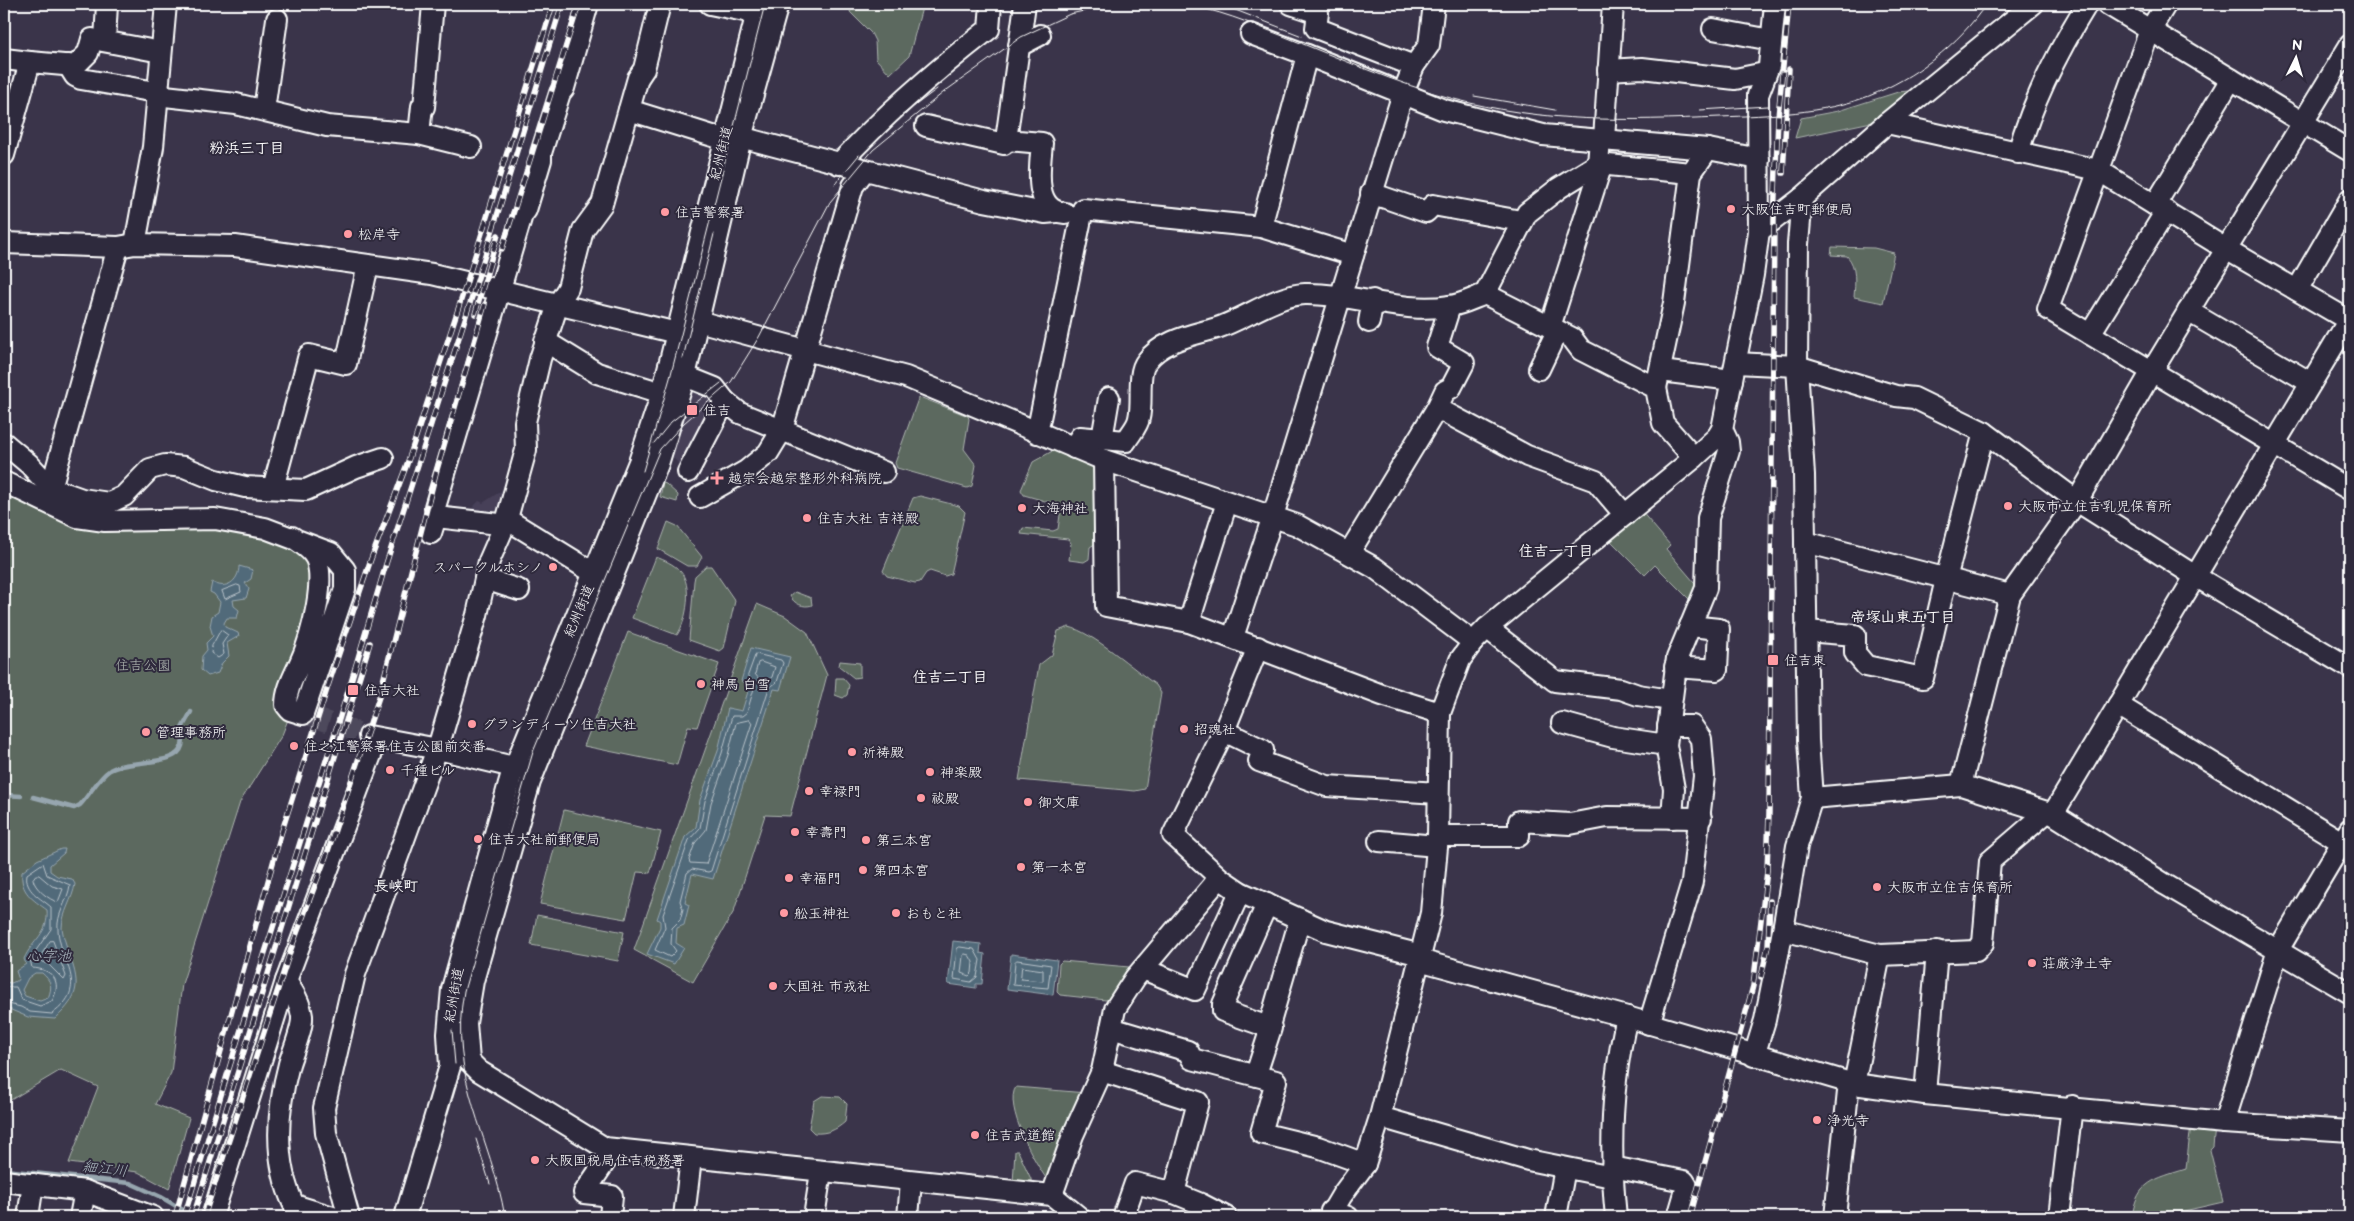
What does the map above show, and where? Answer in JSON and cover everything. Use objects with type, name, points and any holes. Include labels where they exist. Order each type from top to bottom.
[{"type":"street","points":[[105,40],[107,4]]},
{"type":"street","points":[[48,494],[127,246],[153,146],[156,93],[166,4]]},
{"type":"street","points":[[419,134],[422,106],[424,107],[433,4]]},
{"type":"street","points":[[588,4],[435,507],[433,524],[513,523],[594,573]]},
{"type":"street","points":[[348,1217],[326,1133],[324,1108],[355,974],[438,748],[458,684],[489,561],[506,522],[526,450],[525,422],[545,341],[558,304],[568,288],[583,230],[602,204],[638,78],[644,69],[660,4]]},
{"type":"street","points":[[710,4],[767,10]]},
{"type":"street","points":[[839,164],[870,130],[938,68],[989,29],[991,4]]},
{"type":"street","points":[[1025,4],[1006,140],[1042,143],[1038,181],[1044,200],[1056,212]]},
{"type":"street","points":[[1291,4],[1318,13],[1316,28],[1414,66]]},
{"type":"street","points":[[1232,637],[1273,516],[1339,295],[1403,93],[1414,66],[1429,44],[1434,4]]},
{"type":"street","points":[[1540,369],[1554,329],[1600,164],[1612,4]]},
{"type":"street","points":[[1336,1215],[1365,1164],[1380,1117],[1431,913],[1437,841],[1440,713],[1460,660],[1473,642],[1487,628],[1694,458],[1717,437],[1722,429],[1753,274],[1759,230],[1758,94],[1769,66],[1775,4]]},
{"type":"street","points":[[1759,230],[1802,198],[1887,123],[2033,4]]},
{"type":"street","points":[[2018,153],[2026,125],[2058,51],[2086,4]]},
{"type":"street","points":[[2107,4],[2350,151]]},
{"type":"street","points":[[2166,4],[2150,30],[2048,309],[2350,490]]},
{"type":"street","name":"紀州街道","points":[[459,1064],[448,1034],[452,989],[514,765],[639,462],[662,392],[767,10]]},
{"type":"street","points":[[264,110],[277,19]]},
{"type":"street","points":[[1712,30],[1771,40]]},
{"type":"street","points":[[1251,34],[1444,110],[1543,135],[1708,149],[1759,159]]},
{"type":"street","points":[[1019,46],[1040,35]]},
{"type":"street","points":[[4,59],[75,66],[88,53],[92,39],[161,52]]},
{"type":"street","points":[[1261,227],[1307,55]]},
{"type":"street","points":[[1961,785],[2010,595],[2077,502],[2152,371],[2226,248],[2303,122],[2348,55]]},
{"type":"street","points":[[4,155],[30,62]]},
{"type":"street","points":[[68,65],[76,76],[81,79],[156,93],[236,104],[326,126],[419,134],[471,147]]},
{"type":"street","points":[[1608,70],[1642,68],[1735,79],[1765,73]]},
{"type":"street","points":[[2090,334],[2231,79]]},
{"type":"street","points":[[629,110],[716,137],[732,138],[984,201],[1045,213],[1082,214]]},
{"type":"street","points":[[1783,930],[1880,954],[1976,951],[1983,943],[1990,861],[2050,813],[2118,705],[2350,320],[2226,248],[2098,170],[1887,123]]},
{"type":"street","points":[[926,126],[1004,144]]},
{"type":"street","name":"紀州街道","points":[[405,1217],[459,1064],[473,981],[533,772],[655,472],[685,376],[698,320],[732,138]]},
{"type":"street","points":[[1694,458],[1663,423],[1659,380],[1674,303],[1691,173],[1708,149]]},
{"type":"street","points":[[1074,448],[1080,437],[1126,441],[1139,420],[1142,373],[1145,362],[1163,348],[1187,335],[1231,323],[1272,303],[1303,294],[1339,295],[1420,307],[1450,306],[1485,294],[1521,221],[1527,213],[1559,188],[1600,164],[1691,173]]},
{"type":"street","points":[[700,497],[746,471],[768,453],[782,430],[853,186],[864,170]]},
{"type":"street","points":[[1371,194],[1426,212],[1433,205],[1521,221]]},
{"type":"street","points":[[1754,1056],[1765,1020],[1797,846],[1812,798],[1808,740],[1804,475],[1797,366],[1798,244],[1802,198]]},
{"type":"street","points":[[2298,290],[2350,200]]},
{"type":"street","points":[[1038,433],[1083,209],[1261,227],[1353,255]]},
{"type":"street","points":[[4,243],[235,246],[432,274],[677,333]]},
{"type":"street","points":[[273,488],[309,354],[346,364],[368,265]]},
{"type":"street","points":[[1485,294],[1572,338],[1582,350],[1659,380],[1797,366],[1896,396],[1914,398],[1984,432],[2077,502],[2195,576],[2350,668]]},
{"type":"street","points":[[1369,322],[1373,300]]},
{"type":"street","points":[[1349,554],[1437,408],[1445,391],[1451,388],[1464,363],[1436,348],[1450,306]]},
{"type":"street","points":[[2188,311],[2311,383]]},
{"type":"street","points":[[698,320],[806,348],[906,377],[1104,460],[1297,525],[1375,568],[1473,642]]},
{"type":"street","points":[[545,341],[597,373],[662,392]]},
{"type":"street","points":[[685,376],[715,388],[725,401],[740,413],[884,472]]},
{"type":"street","points":[[1102,439],[1110,398]]},
{"type":"street","points":[[688,472],[725,401]]},
{"type":"street","points":[[1437,408],[1527,456],[1596,481],[1625,515]]},
{"type":"street","points":[[1672,818],[1674,788],[1667,736],[1675,667],[1706,588],[1708,518],[1729,451],[1728,442],[1722,429]]},
{"type":"street","points":[[1806,631],[1855,635],[1855,653],[1866,666],[1924,678],[1946,579],[1984,432]]},
{"type":"street","points":[[4,443],[29,464],[48,494],[77,517],[105,521],[215,519],[265,528],[292,537],[331,553],[345,570],[345,589],[307,715],[290,710],[286,704],[286,696],[304,656],[318,598],[320,570],[314,554],[292,537]]},
{"type":"street","points":[[4,482],[48,494],[109,503],[124,496],[150,469],[165,464],[184,467],[216,480],[245,487],[306,490],[356,467],[383,458]]},
{"type":"street","points":[[1104,460],[1106,606],[1189,622],[1382,695],[1440,713]]},
{"type":"street","points":[[1189,622],[1227,502]]},
{"type":"street","points":[[1806,542],[2010,595]]},
{"type":"street","points":[[485,579],[519,590]]},
{"type":"street","points":[[318,598],[322,592],[330,590],[338,595],[341,603]]},
{"type":"street","points":[[1675,667],[1716,670],[1719,628],[1690,626]]},
{"type":"street","points":[[1487,628],[1555,681],[1621,689],[1638,695],[1671,700]]},
{"type":"street","points":[[1258,647],[1224,731],[1173,835],[1221,879],[1240,892],[1326,931],[1852,1083],[1925,1094],[2350,1132]]},
{"type":"street","points":[[2118,705],[2348,839],[2278,950],[2224,1122]]},
{"type":"street","points":[[1562,723],[1613,738],[1667,736],[1692,726],[1701,739],[1704,776],[1701,818],[1692,882],[1648,1024]]},
{"type":"street","points":[[1224,731],[1263,750],[1259,760],[1327,786],[1438,793]]},
{"type":"street","points":[[212,1217],[286,982],[373,738],[438,748],[514,765],[533,772]]},
{"type":"street","points":[[1812,798],[1961,785],[2050,813],[2166,885],[2350,993]]},
{"type":"street","points":[[1379,842],[1519,836],[1519,821],[1570,824],[1607,817],[1701,818]]},
{"type":"street","points":[[1052,1195],[1073,1135],[1102,1071],[1116,1009],[1143,969],[1216,882],[1221,879]]},
{"type":"street","points":[[1143,969],[1195,990],[1240,892]]},
{"type":"street","points":[[1267,904],[1223,1004],[1223,1011],[1269,1026]]},
{"type":"street","points":[[1258,1076],[1258,1068],[1271,1028],[1269,1026],[1300,919]]},
{"type":"street","points":[[1925,1094],[1936,951]]},
{"type":"street","points":[[1835,1217],[1852,1083],[1880,954]]},
{"type":"street","points":[[286,982],[299,1001],[302,1018],[282,1091],[279,1147],[287,1192],[291,1211],[333,1217]]},
{"type":"street","points":[[1616,1217],[1612,1172],[1613,1099],[1618,1056],[1628,1017]]},
{"type":"street","points":[[1111,1028],[1188,1051],[1192,1059],[1276,1081],[1261,1133],[1318,1147],[1365,1164]]},
{"type":"street","points":[[459,1064],[479,1071],[578,1134],[605,1148],[613,1150],[1052,1195],[1079,1217]]},
{"type":"street","points":[[1102,1071],[1198,1102],[1174,1193]]},
{"type":"street","points":[[2059,1217],[2072,1106]]},
{"type":"street","points":[[1380,1117],[1528,1160],[1565,1168],[1684,1181],[1687,1186],[1678,1217]]},
{"type":"street","points":[[610,1217],[612,1196],[584,1193],[613,1150]]},
{"type":"street","points":[[684,1217],[691,1158]]},
{"type":"street","points":[[1556,1217],[1565,1168]]},
{"type":"street","points":[[814,1217],[821,1172]]},
{"type":"street","points":[[4,1181],[85,1191],[153,1217]]},
{"type":"street","points":[[908,1217],[911,1182]]},
{"type":"street","points":[[1123,1217],[1134,1183],[1174,1193],[1226,1217]]},
{"type":"street","points":[[28,1217],[33,1184]]},
{"type":"street","points":[[80,1217],[85,1191]]},
{"type":"shaded area","points":[[691,385],[717,399],[683,469],[671,455]]},
{"type":"shaded area","points":[[513,483],[497,521],[466,514],[479,501],[483,503]]},
{"type":"green space","points":[[853,4],[923,4],[909,56],[890,74],[876,59],[875,41],[871,33],[850,12]]},
{"type":"green space","points":[[1918,90],[1881,120],[1795,138],[1801,118],[1838,111],[1898,92]]},
{"type":"green space","points":[[1832,247],[1874,248],[1894,253],[1883,303],[1854,297],[1855,275],[1850,260],[1847,256],[1831,255]]},
{"type":"green space","points":[[922,398],[968,416],[964,449],[976,465],[972,486],[967,488],[897,468],[895,463],[918,399]]},
{"type":"green space","points":[[1056,449],[1093,464],[1099,470],[1096,543],[1090,547],[1089,559],[1084,562],[1069,560],[1071,543],[1068,539],[1021,534],[1023,528],[1053,531],[1058,529],[1061,508],[1059,505],[1024,495],[1021,490],[1033,462]]},
{"type":"green space","points":[[663,483],[678,495],[677,502],[660,497]]},
{"type":"green space","name":"住吉公園","points":[[4,488],[73,523],[207,525],[264,534],[308,557],[314,573],[289,717],[282,735],[240,802],[182,984],[171,1073],[155,1104],[189,1118],[169,1189],[138,1172],[69,1163],[98,1087],[61,1070],[9,1101],[4,1102]]},
{"type":"green space","points":[[920,496],[959,506],[965,512],[951,574],[945,576],[930,571],[926,573],[920,582],[915,583],[887,576],[883,571],[913,498]]},
{"type":"green space","points":[[1641,511],[1670,545],[1666,549],[1700,589],[1695,605],[1655,565],[1645,575],[1605,535]]},
{"type":"green space","points":[[668,522],[677,526],[702,557],[697,566],[687,566],[658,549]]},
{"type":"green space","points":[[656,557],[669,562],[684,577],[687,593],[686,612],[681,629],[677,635],[632,618]]},
{"type":"green space","points":[[706,566],[711,566],[735,601],[724,648],[720,651],[689,640],[695,576]]},
{"type":"green space","points":[[795,592],[811,598],[812,605],[803,606],[794,601],[790,596]]},
{"type":"green space","points":[[757,604],[785,616],[807,632],[827,675],[790,816],[765,815],[734,911],[693,982],[634,950]]},
{"type":"green space","points":[[1069,627],[1089,636],[1113,652],[1156,685],[1161,693],[1145,789],[1135,791],[1019,780],[1039,665],[1052,655],[1058,631]]},
{"type":"green space","points":[[628,632],[719,664],[697,727],[688,726],[677,765],[584,746]]},
{"type":"green space","points":[[840,661],[860,663],[860,677],[854,678],[839,666]]},
{"type":"green space","points":[[836,678],[843,678],[849,685],[847,695],[843,698],[835,695]]},
{"type":"green space","points":[[564,810],[661,832],[650,873],[637,872],[626,919],[540,904]]},
{"type":"green space","points":[[537,915],[624,932],[618,961],[531,945]]},
{"type":"green space","points":[[1062,961],[1129,967],[1131,971],[1111,998],[1106,1000],[1060,995],[1057,992],[1059,964]]},
{"type":"green space","points":[[1016,1087],[1086,1093],[1049,1182],[1029,1150],[1017,1121],[1013,1096]]},
{"type":"green space","points":[[822,1096],[840,1097],[847,1104],[845,1122],[831,1131],[814,1133],[809,1128],[814,1101]]},
{"type":"green space","points":[[2191,1124],[2215,1126],[2213,1147],[2210,1150],[2223,1202],[2158,1217],[2132,1217],[2138,1196],[2149,1183],[2186,1169]]},
{"type":"green space","points":[[1015,1151],[1018,1151],[1031,1179],[1031,1184],[1013,1183]]},
{"type":"water","points":[[239,566],[253,570],[251,579],[245,583],[249,589],[246,598],[233,600],[234,606],[239,610],[237,618],[227,618],[224,623],[225,627],[238,633],[239,636],[227,643],[229,656],[222,663],[218,673],[208,676],[201,670],[202,656],[207,650],[206,643],[213,636],[210,626],[212,616],[218,612],[220,602],[210,592],[212,582],[217,585],[231,583],[237,576]]},
{"type":"water","points":[[751,648],[790,657],[780,690],[774,689],[713,879],[692,874],[685,903],[689,905],[684,925],[677,928],[676,943],[684,948],[674,964],[647,954],[660,927],[660,921],[657,919],[685,837],[696,827],[700,800],[718,751],[728,708],[742,711],[750,685],[741,681]]},
{"type":"water","name":"心字池","points":[[65,849],[64,853],[50,865],[50,871],[57,876],[72,879],[75,884],[62,922],[62,928],[75,972],[76,988],[70,1003],[55,1019],[28,1017],[4,1007],[4,982],[11,983],[19,980],[16,971],[26,964],[24,959],[27,952],[43,931],[47,918],[47,910],[28,894],[23,885],[22,872],[37,860]],"holes":[[[35,973],[42,973],[50,984],[48,998],[40,1001],[25,996],[22,990],[28,978]]]},
{"type":"water","points":[[953,941],[981,944],[980,953],[985,954],[982,984],[976,984],[976,988],[948,984]]},
{"type":"water","points":[[1011,954],[1057,960],[1053,995],[1007,989]]},
{"type":"waterway","points":[[33,797],[74,808],[80,805],[110,770],[120,766],[170,757],[179,752],[183,743],[181,730],[191,712]]},
{"type":"waterway","points":[[4,795],[21,796]]},
{"type":"waterway","name":"細江川","points":[[4,1170],[130,1183],[161,1197],[195,1217]]},
{"type":"tunnel","points":[[310,716],[369,736]]},
{"type":"tram line","points":[[643,471],[670,378],[765,4]]},
{"type":"tram line","points":[[505,1217],[499,1187],[466,1080],[462,1052],[461,1023],[464,991],[533,752],[660,449],[684,423],[731,382],[759,337],[830,202],[873,150],[944,92],[1021,37],[1070,14],[1116,4]]},
{"type":"tram line","points":[[1180,4],[1207,9],[1233,17],[1389,78],[1454,99],[1521,113],[1619,119],[1776,114],[1833,107],[1851,102],[1886,89],[1919,70],[1963,33],[1986,4]]},
{"type":"tram line","points":[[1220,4],[1302,36]]},
{"type":"tram line","points":[[901,116],[937,89]]},
{"type":"tram line","points":[[1474,96],[1555,110]]},
{"type":"tram line","points":[[1700,110],[1768,106]]},
{"type":"tram line","points":[[835,184],[859,155]]},
{"type":"tram line","points":[[683,358],[714,234]]},
{"type":"tram line","points":[[654,443],[671,422],[721,383]]},
{"type":"tram line","points":[[452,1030],[455,1064]]},
{"type":"tram line","points":[[476,1139],[490,1184]]},
{"type":"railway","points":[[175,1217],[281,834],[329,683],[371,559],[407,464],[464,291],[553,4]]},
{"type":"railway","points":[[184,1217],[249,1003],[349,688],[386,564],[473,294],[562,4]]},
{"type":"railway","points":[[502,249],[579,4]]},
{"type":"railway","points":[[1690,1217],[1753,986],[1767,871],[1774,220],[1778,117],[1789,4]]},
{"type":"railway","points":[[1783,173],[1789,69]]},
{"type":"railway","points":[[475,314],[498,235]]},
{"type":"railway","points":[[204,1217],[291,949],[328,851],[379,697],[436,473],[485,304]]},
{"type":"railway","points":[[193,1217],[370,643]]},
{"type":"railway","points":[[1761,977],[1768,946],[1770,901]]},
{"type":"place","name":"大阪住吉町郵便局","points":[[1731,209]]},
{"type":"place","name":"住吉警察署","points":[[665,212]]},
{"type":"place","name":"松岸寺","points":[[348,234]]},
{"type":"place","name":"住吉","points":[[692,410]]},
{"type":"place","name":"越宗会越宗整形外科病院","points":[[717,478]]},
{"type":"place","name":"大阪市立住吉乳児保育所","points":[[2008,506]]},
{"type":"place","name":"大海神社","points":[[1022,508]]},
{"type":"place","name":"住吉大社 吉祥殿","points":[[807,518]]},
{"type":"place","name":"スパークルホシノ","points":[[553,567]]},
{"type":"place","name":"住吉東","points":[[1773,660]]},
{"type":"place","name":"神馬 白雪","points":[[701,684]]},
{"type":"place","name":"住吉大社","points":[[353,690]]},
{"type":"place","name":"グランディーソ住吉大社","points":[[472,724]]},
{"type":"place","name":"招魂社","points":[[1184,729]]},
{"type":"place","name":"管理事務所","points":[[146,732]]},
{"type":"place","name":"住之江警察署住吉公園前交番","points":[[294,746]]},
{"type":"place","name":"祈祷殿","points":[[852,752]]},
{"type":"place","name":"千種ビル","points":[[390,770]]},
{"type":"place","name":"神楽殿","points":[[930,772]]},
{"type":"place","name":"幸禄門","points":[[809,791]]},
{"type":"place","name":"祓殿","points":[[921,798]]},
{"type":"place","name":"御文庫","points":[[1028,802]]},
{"type":"place","name":"幸壽門","points":[[795,832]]},
{"type":"place","name":"住吉大社前郵便局","points":[[478,839]]},
{"type":"place","name":"第三本宮","points":[[866,840]]},
{"type":"place","name":"第一本宮","points":[[1021,867]]},
{"type":"place","name":"第四本宮","points":[[863,870]]},
{"type":"place","name":"幸福門","points":[[789,878]]},
{"type":"place","name":"大阪市立住吉保育所","points":[[1877,887]]},
{"type":"place","name":"舩玉神社","points":[[784,913]]},
{"type":"place","name":"おもと社","points":[[896,913]]},
{"type":"place","name":"荘厳浄土寺","points":[[2032,963]]},
{"type":"place","name":"大国社 市戎社","points":[[773,986]]},
{"type":"place","name":"浄光寺","points":[[1817,1120]]},
{"type":"place","name":"住吉武道館","points":[[975,1135]]},
{"type":"place","name":"大阪国税局住吉税務署","points":[[535,1160]]},
{"type":"district","name":"粉浜三丁目","points":[[247,148]]},
{"type":"district","name":"住吉一丁目","points":[[1556,551]]},
{"type":"district","name":"帝塚山東五丁目","points":[[1903,617]]},
{"type":"district","name":"住吉二丁目","points":[[950,677]]},
{"type":"district","name":"長峡町","points":[[396,886]]}]
